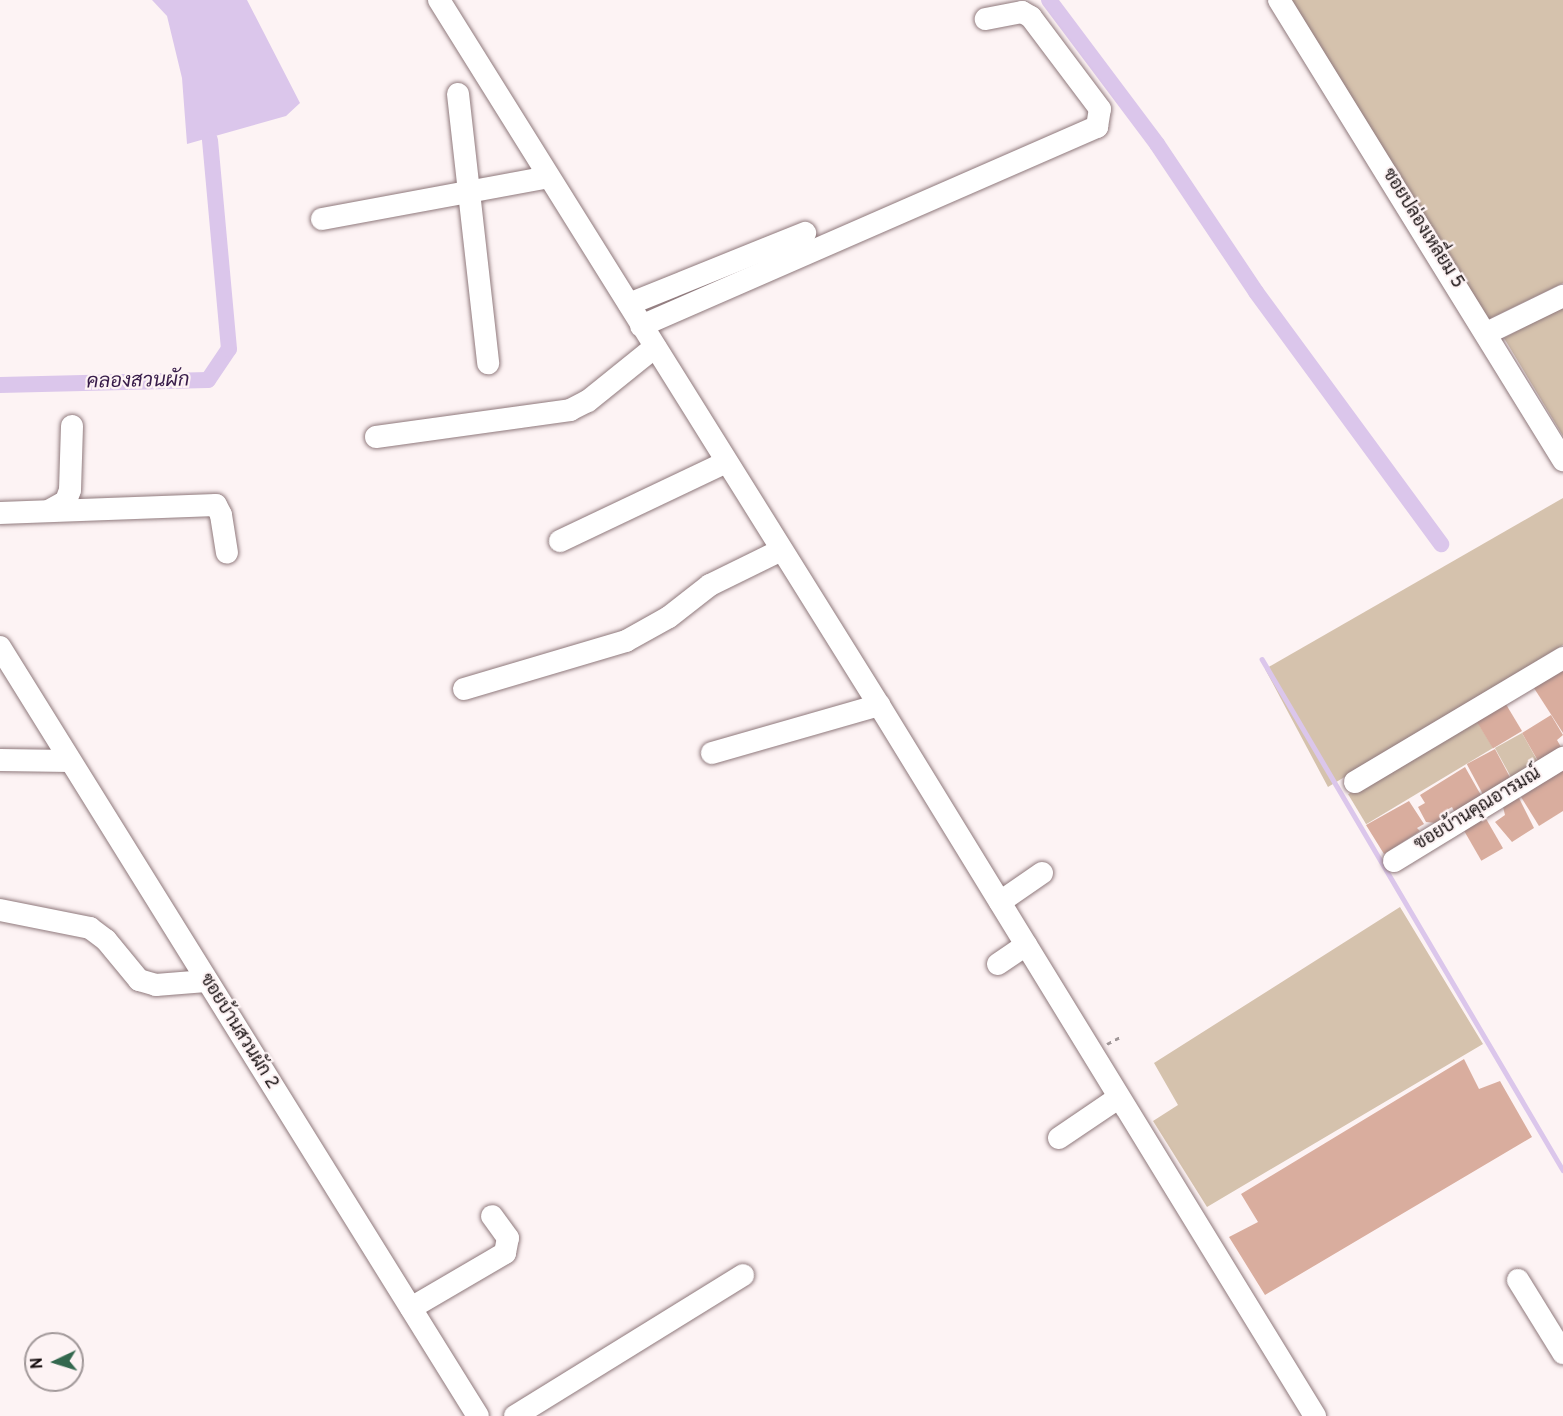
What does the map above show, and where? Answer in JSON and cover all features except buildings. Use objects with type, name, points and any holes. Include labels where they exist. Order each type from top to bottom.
[{"type":"street","points":[[439,0],[879,705],[1315,1416]]},
{"type":"street","name":"ซอยปล่องเหลี่ยม 5","points":[[1279,0],[1487,333],[1563,460]]},
{"type":"street","points":[[641,326],[1097,127],[1100,109],[1031,17],[1022,12],[986,18]]},
{"type":"street","points":[[458,94],[488,363]]},
{"type":"street","points":[[322,219],[548,177]]},
{"type":"street","points":[[629,304],[805,234]]},
{"type":"street","points":[[1487,333],[1563,296]]},
{"type":"street","points":[[376,437],[570,410],[588,401],[654,347]]},
{"type":"street","points":[[50,510],[66,501],[70,490],[72,426]]},
{"type":"street","points":[[560,541],[726,462]]},
{"type":"street","points":[[0,513],[216,505],[221,515],[227,553]]},
{"type":"street","points":[[464,689],[626,641],[669,617],[710,585],[781,550]]},
{"type":"street","name":"ซอยบ้านสวนผัก 2","points":[[0,647],[478,1416]]},
{"type":"street","points":[[1355,782],[1563,658]]},
{"type":"street","points":[[712,753],[879,705]]},
{"type":"street","name":"ซอยบ้านคุณอารมณ์","points":[[1394,861],[1563,758]]},
{"type":"street","points":[[0,760],[70,761]]},
{"type":"street","points":[[1000,902],[1042,873]]},
{"type":"street","points":[[0,910],[90,928],[105,940],[139,980],[156,986],[206,981]]},
{"type":"street","points":[[998,963],[1026,945]]},
{"type":"street","points":[[1059,1138],[1118,1098]]},
{"type":"street","points":[[411,1308],[505,1253],[508,1238],[492,1216]]},
{"type":"street","points":[[515,1416],[743,1275]]},
{"type":"street","points":[[1518,1280],[1563,1353]]},
{"type":"shaded area","points":[[152,0],[247,0],[300,103],[286,116],[187,144],[182,78],[167,16]]},
{"type":"shaded area","points":[[1289,0],[1563,0],[1563,283],[1489,319]]},
{"type":"shaded area","points":[[1563,307],[1563,436],[1504,338]]},
{"type":"shaded area","points":[[1563,498],[1563,645],[1328,787],[1265,669]]},
{"type":"shaded area","points":[[1475,718],[1493,748],[1366,824],[1348,794]]},
{"type":"shaded area","points":[[1522,733],[1539,764],[1512,779],[1495,748]]},
{"type":"shaded area","points":[[1400,907],[1483,1044],[1207,1207],[1153,1121],[1178,1105],[1154,1063]]},
{"type":"waterway","points":[[1049,0],[1157,144],[1256,292],[1441,544]]},
{"type":"waterway","name":"คลองสวนผัก","points":[[0,385],[208,380],[229,349],[210,140]]},
{"type":"waterway","points":[[1262,659],[1563,1170]]}]
